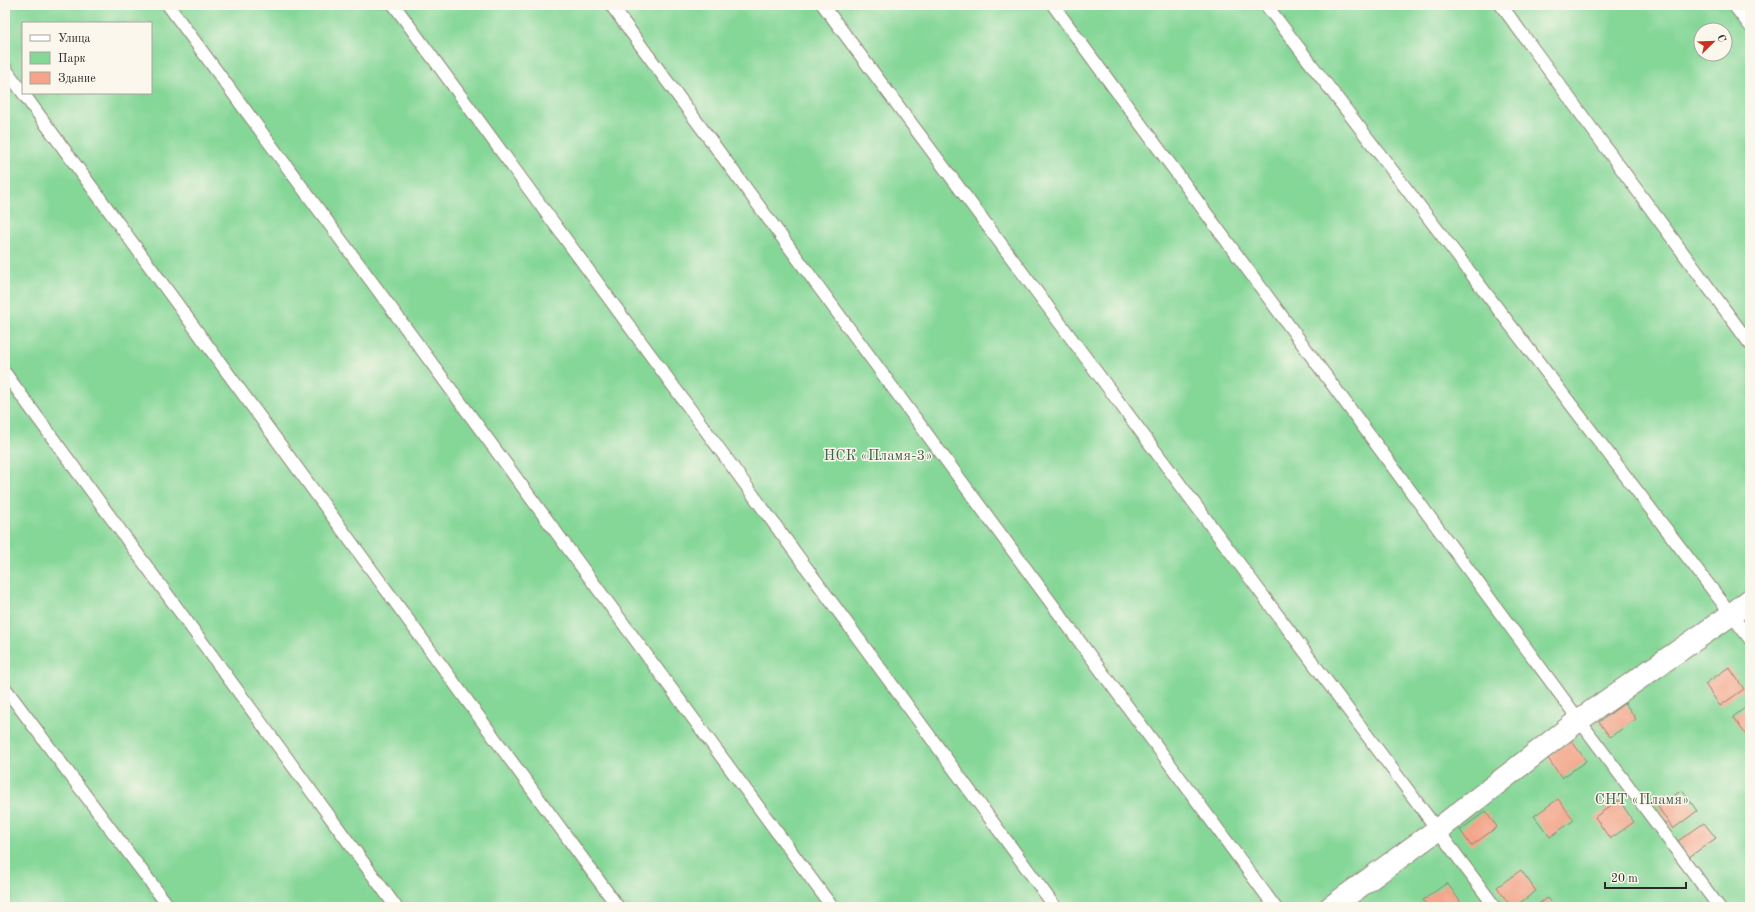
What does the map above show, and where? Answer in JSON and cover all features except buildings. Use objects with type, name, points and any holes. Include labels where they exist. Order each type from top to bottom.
[{"type":"street","points":[[1331,907],[1437,830],[1579,720],[1750,600]]},
{"type":"lane","points":[[168,5],[832,907]]},
{"type":"lane","points":[[394,5],[1055,907]]},
{"type":"lane","points":[[611,5],[1275,907]]},
{"type":"lane","points":[[823,5],[1495,907]]},
{"type":"lane","points":[[1053,5],[1579,720],[1719,907]]},
{"type":"lane","points":[[1266,5],[1750,639]]},
{"type":"lane","points":[[1501,5],[1750,344]]},
{"type":"lane","points":[[1734,5],[1750,26]]},
{"type":"lane","points":[[5,68],[22,92]]},
{"type":"lane","points":[[24,94],[618,907]]},
{"type":"lane","points":[[5,373],[396,907]]},
{"type":"lane","points":[[5,688],[169,907]]},
{"type":"green space","name":"НСК «Пламя-3»","points":[[5,5],[1750,5],[1750,907],[5,907]]},
{"type":"park label","name":"СНТ «Пламя»","points":[[1642,800]]}]
